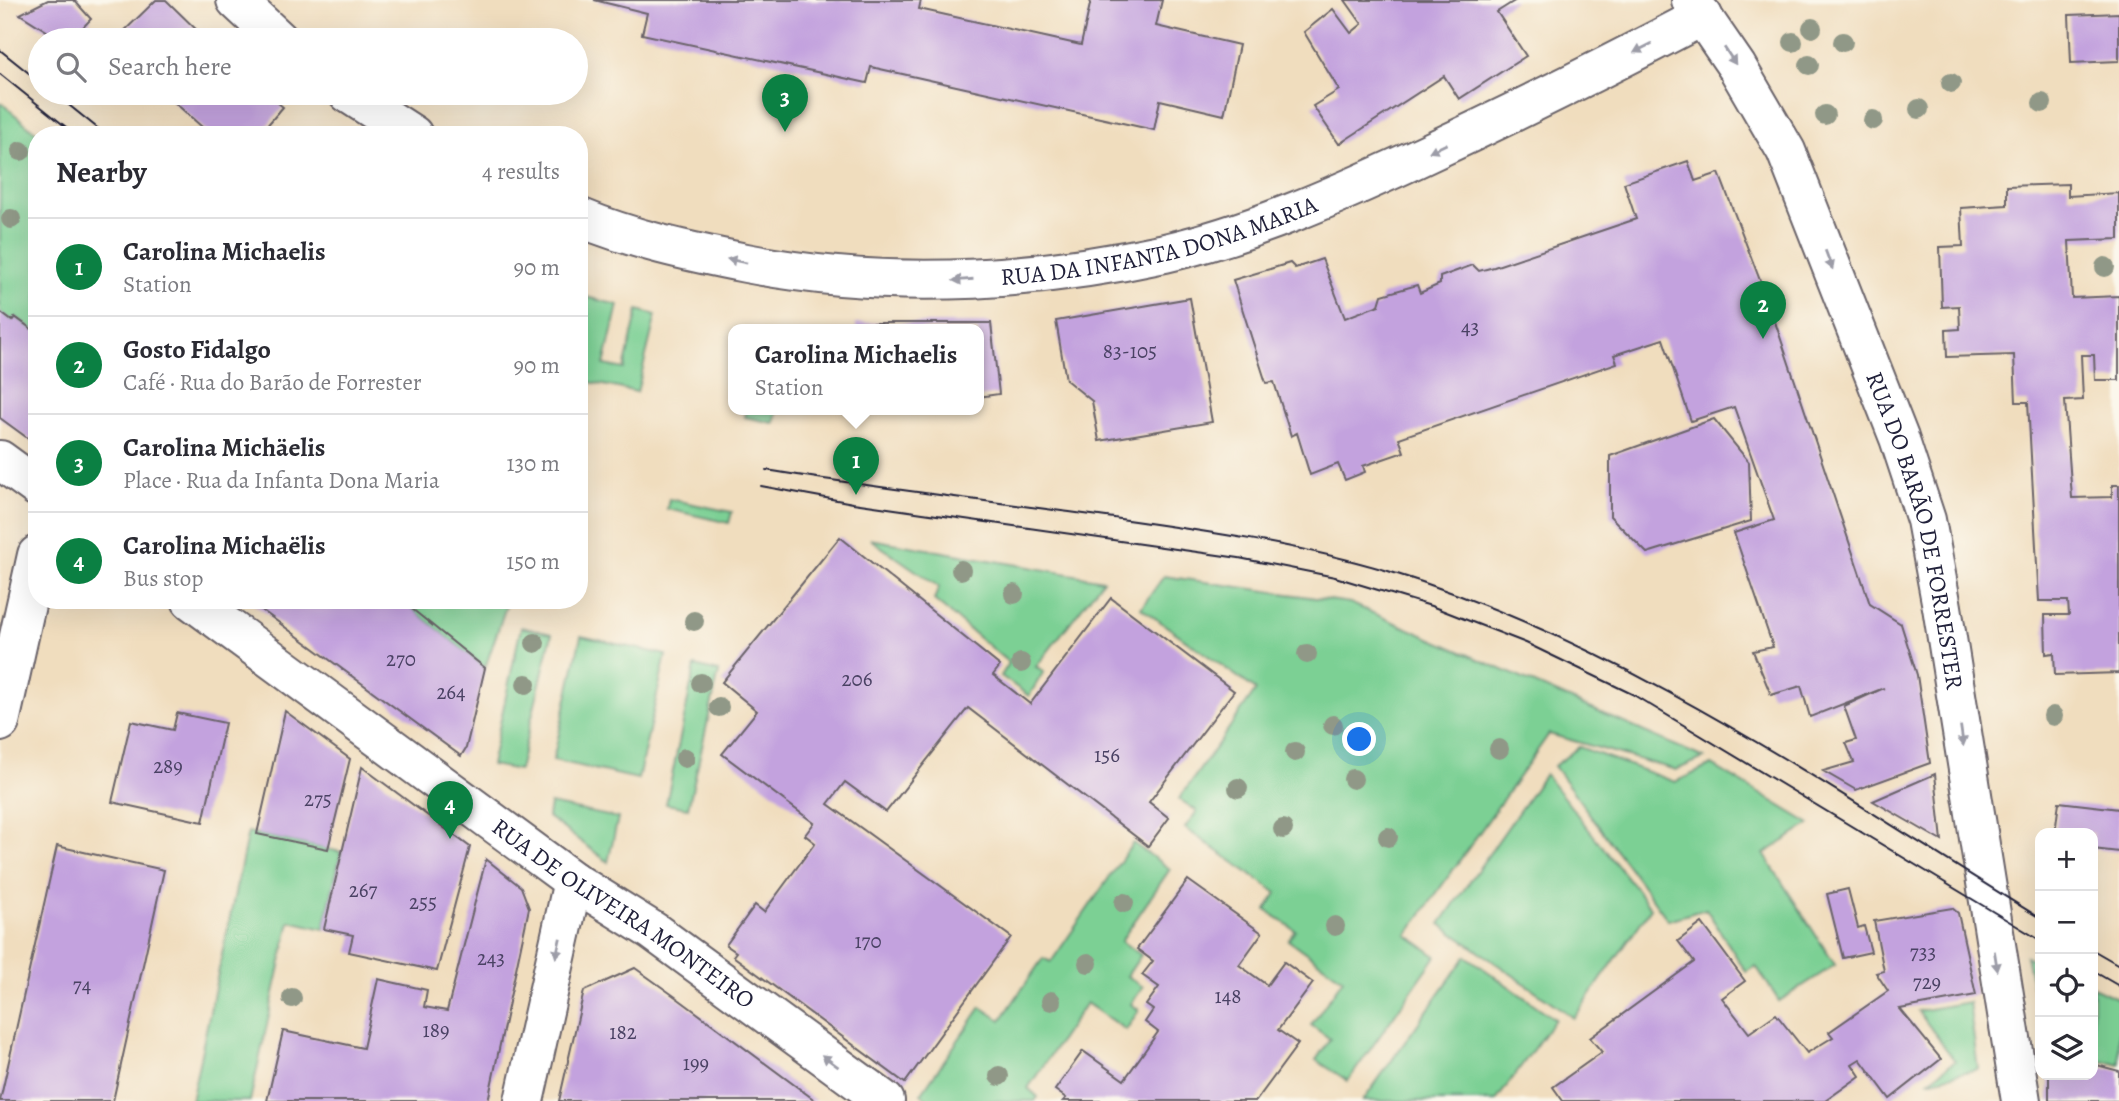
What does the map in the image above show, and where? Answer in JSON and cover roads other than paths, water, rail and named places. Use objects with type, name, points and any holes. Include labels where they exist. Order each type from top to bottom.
[{"type":"street","points":[[236,0],[266,28]]},
{"type":"street","name":"RUA DA INFANTA DONA MARIA","points":[[588,220],[713,256],[828,277],[956,281],[1060,272],[1167,252],[1322,201],[1504,118],[1697,8]]},
{"type":"street","name":"RUA DO BARÃO DE FORRESTER","points":[[1697,8],[1787,151],[1899,438],[1926,520],[2021,1101]]},
{"type":"street","points":[[367,105],[399,126]]},
{"type":"street","points":[[0,460],[28,480]]},
{"type":"street","points":[[0,722],[28,596]]},
{"type":"street","name":"RUA DE OLIVEIRA MONTEIRO","points":[[203,609],[573,881],[653,931],[885,1101]]},
{"type":"street","points":[[524,1101],[573,881]]},
{"type":"tram line","points":[[0,50],[28,72]]},
{"type":"tram line","points":[[0,74],[28,96]]},
{"type":"tram line","points":[[39,105],[65,126]]},
{"type":"tram line","points":[[69,105],[95,126]]},
{"type":"tram line","points":[[766,470],[1251,539],[1385,570],[1473,601],[1558,637],[1642,678],[1803,770],[2035,915]]},
{"type":"tram line","points":[[761,486],[853,503],[1239,558],[1335,577],[1431,606],[1526,643],[1632,694],[2035,937]]},
{"type":"tram line","points":[[2098,953],[2119,965]]},
{"type":"tram line","points":[[2098,974],[2119,986]]},
{"type":"place","name":"Carolina Michäelis","points":[[785,132]]},
{"type":"place","name":"Gosto Fidalgo","points":[[1763,339]]},
{"type":"place","name":"Carolina Michaelis","points":[[856,495]]},
{"type":"place","name":"Carolina Michaëlis","points":[[450,839]]}]
